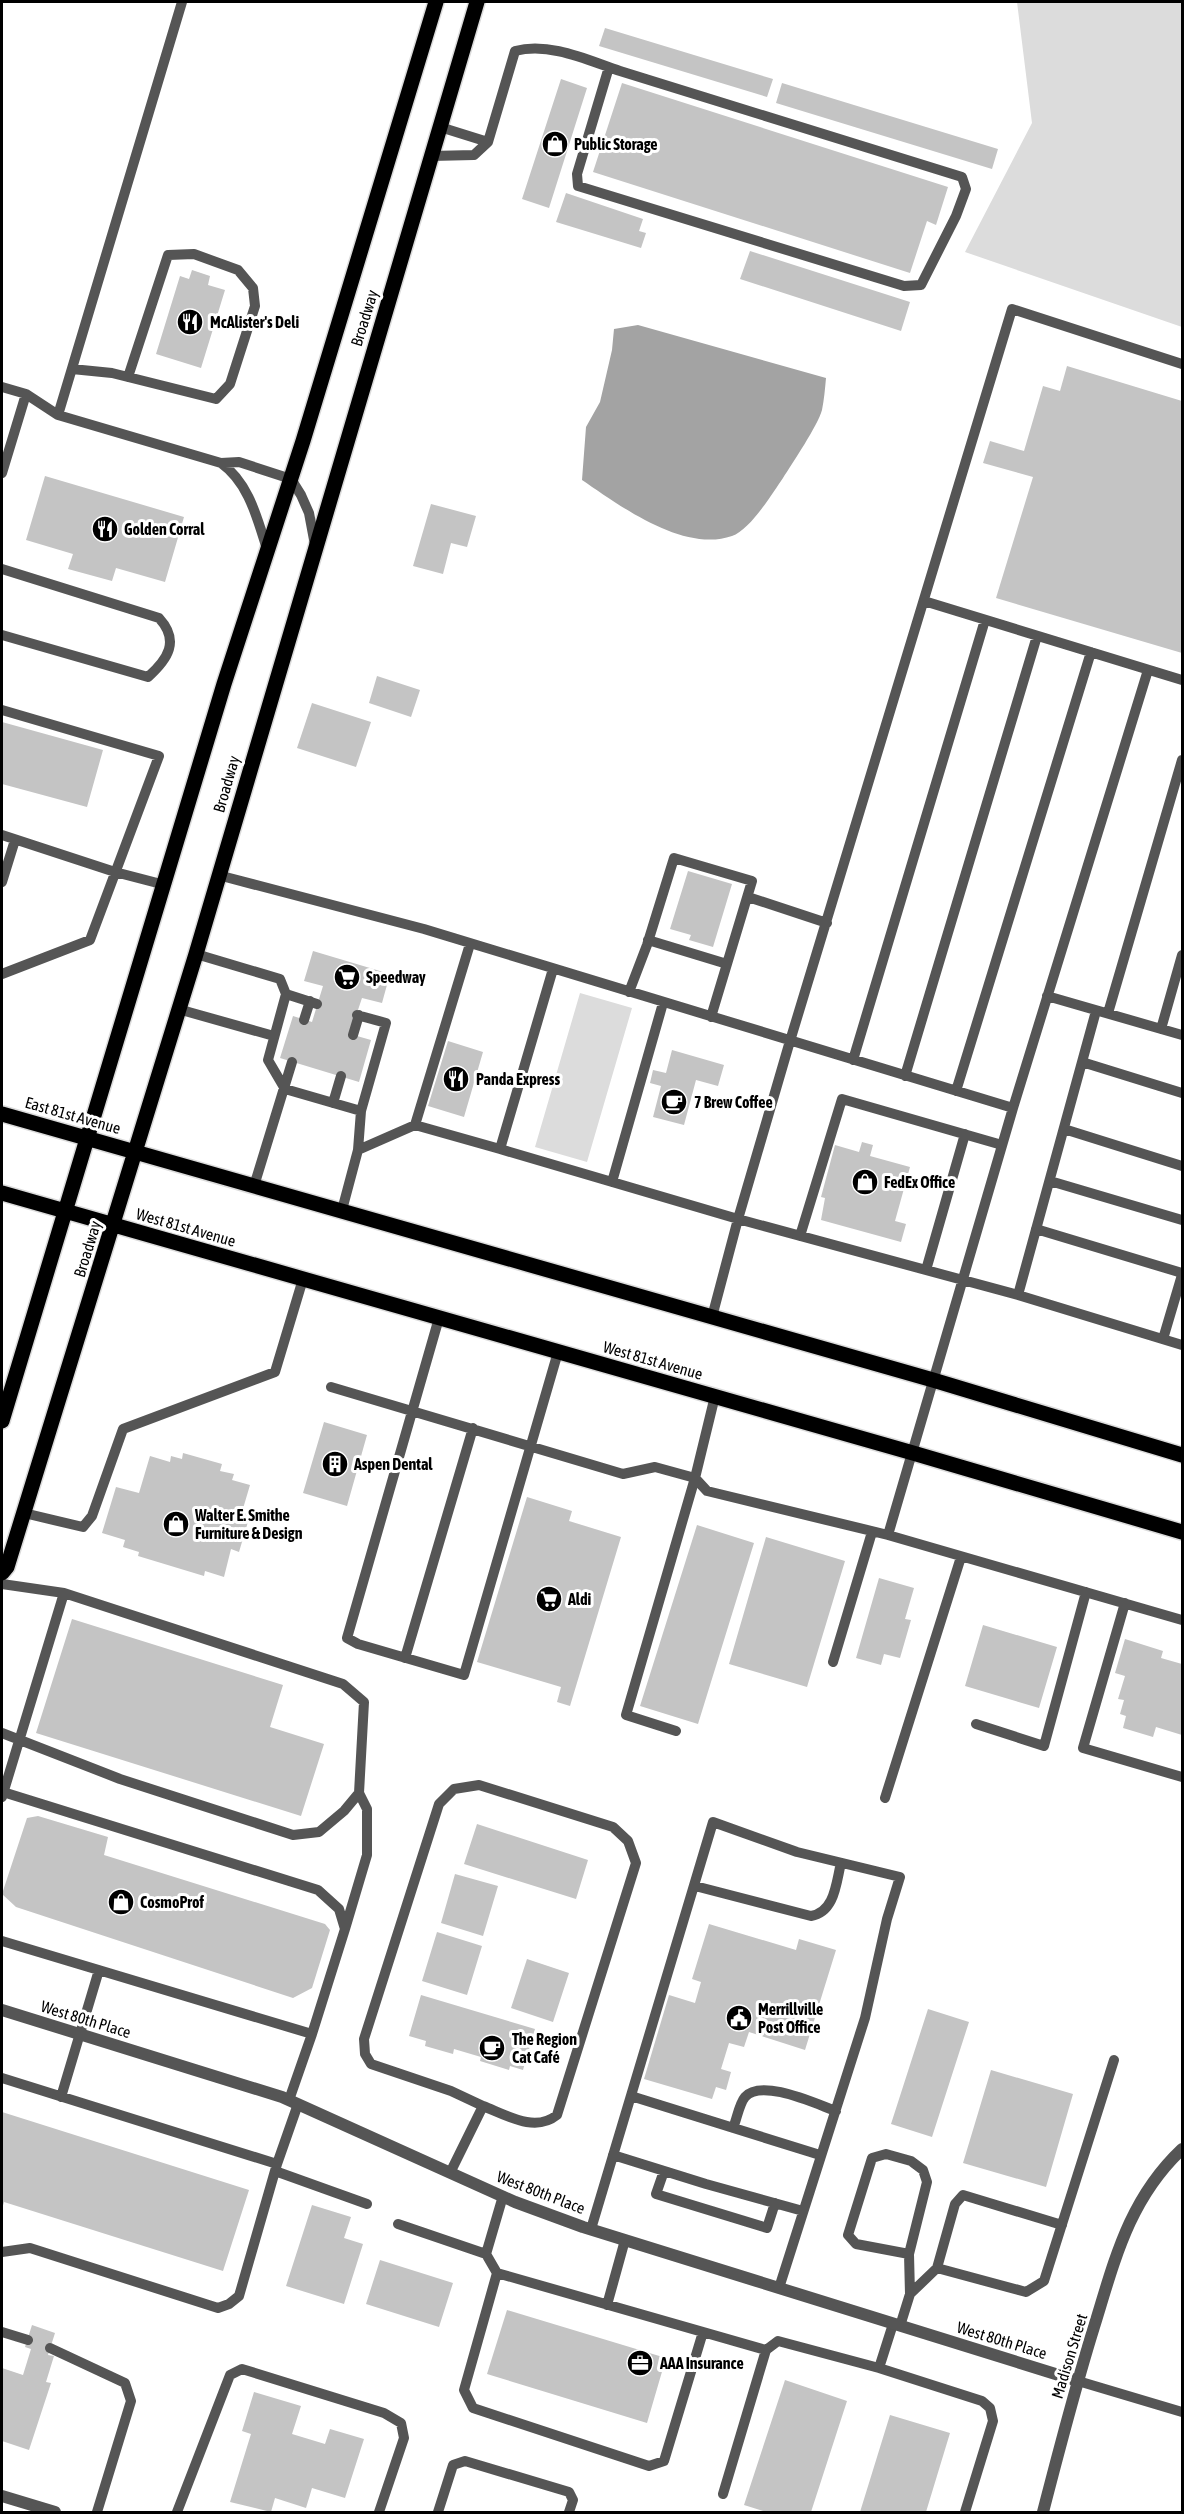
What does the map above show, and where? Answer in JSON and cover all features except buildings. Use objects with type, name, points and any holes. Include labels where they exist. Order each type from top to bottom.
[{"type":"main road","name":"Broadway","points":[[2,1421],[436,2]]},
{"type":"main road","name":"Broadway","points":[[2,1573],[7,1567],[114,1226],[477,2]]},
{"type":"main road","name":"East 81st Avenue","points":[[2,1114],[135,1151]]},
{"type":"main road","points":[[135,1151],[933,1380],[1182,1455]]},
{"type":"main road","points":[[2,1193],[114,1226]]},
{"type":"main road","name":"West 81st Avenue","points":[[114,1226],[715,1396],[1182,1532]]},
{"type":"street","name":"West 80th Place","points":[[2,2010],[293,2102],[503,2196],[591,2229],[1078,2381]]},
{"type":"street","name":"Madison Street","points":[[1043,2512],[1078,2381],[1116,2256],[1134,2211],[1161,2171],[1182,2149]]},
{"type":"street","points":[[2,2496],[55,2512]]},
{"type":"lane","points":[[58,415],[182,2]]},
{"type":"lane","points":[[431,156],[474,155],[488,142],[515,51],[528,48],[573,54],[962,177],[966,189],[956,216],[921,285],[904,286],[578,186],[577,174],[609,67]]},
{"type":"lane","points":[[440,127],[488,142]]},
{"type":"lane","points":[[72,369],[128,377],[216,399],[230,384],[255,306],[253,288],[238,270],[194,254],[168,255],[128,377]]},
{"type":"lane","points":[[712,1317],[790,1041],[1012,309],[1182,364]]},
{"type":"lane","points":[[2,387],[26,394],[58,415],[221,463],[239,462],[291,479],[309,513],[315,546]]},
{"type":"lane","points":[[2,473],[6,440],[26,394]]},
{"type":"lane","points":[[221,463],[233,472],[245,490],[267,549]]},
{"type":"lane","points":[[2,569],[159,618],[169,629],[170,648],[164,664],[148,677],[2,635]]},
{"type":"lane","points":[[924,601],[1182,680]]},
{"type":"lane","points":[[853,1060],[986,620]]},
{"type":"lane","points":[[905,1076],[1037,636]]},
{"type":"lane","points":[[956,1091],[1091,652]]},
{"type":"lane","points":[[888,1535],[1013,1108],[1148,670]]},
{"type":"lane","points":[[2,710],[159,756],[90,940],[2,974]]},
{"type":"lane","points":[[1108,1013],[1182,760]]},
{"type":"lane","points":[[2,835],[115,872],[165,885]]},
{"type":"lane","points":[[2,882],[15,840]]},
{"type":"lane","points":[[629,992],[674,858],[752,881],[711,1017]]},
{"type":"lane","points":[[218,875],[424,929],[1013,1108]]},
{"type":"lane","points":[[748,897],[826,922]]},
{"type":"lane","points":[[648,940],[727,964]]},
{"type":"lane","points":[[415,1125],[470,944]]},
{"type":"lane","points":[[196,954],[280,979],[286,994],[268,1060],[285,1089],[361,1111]]},
{"type":"lane","points":[[1161,1029],[1182,955]]},
{"type":"lane","points":[[500,1149],[553,969]]},
{"type":"lane","points":[[286,994],[314,1002],[304,1020]]},
{"type":"lane","points":[[1047,996],[1182,1035]]},
{"type":"lane","points":[[612,1182],[663,1003]]},
{"type":"lane","points":[[178,1009],[274,1036]]},
{"type":"lane","points":[[1018,1295],[1096,1011]]},
{"type":"lane","points":[[342,1210],[358,1150],[361,1111],[386,1023],[358,1015],[354,1035]]},
{"type":"lane","points":[[255,1186],[292,1062]]},
{"type":"lane","points":[[1082,1062],[1182,1093]]},
{"type":"lane","points":[[333,1103],[341,1076]]},
{"type":"lane","points":[[800,1236],[842,1099],[1002,1145]]},
{"type":"lane","points":[[358,1150],[415,1125],[738,1219],[1018,1295],[1182,1345]]},
{"type":"lane","points":[[1064,1129],[1182,1166]]},
{"type":"lane","points":[[926,1270],[964,1134]]},
{"type":"lane","points":[[1050,1181],[1182,1220]]},
{"type":"lane","points":[[1036,1229],[1182,1274],[1163,1339]]},
{"type":"lane","points":[[24,1513],[83,1527],[92,1516],[123,1428],[275,1372],[303,1279]]},
{"type":"lane","points":[[439,1318],[347,1638],[358,1644],[464,1675],[529,1444],[558,1352]]},
{"type":"lane","points":[[331,1387],[529,1444],[623,1474],[656,1467],[695,1478],[707,1491],[888,1535],[1182,1620]]},
{"type":"lane","points":[[676,1731],[626,1716],[695,1478],[715,1396]]},
{"type":"lane","points":[[405,1658],[472,1428]]},
{"type":"lane","points":[[832,1662],[872,1532]]},
{"type":"lane","points":[[885,1798],[961,1557]]},
{"type":"lane","points":[[2,1584],[64,1593],[343,1684],[364,1702],[359,1793],[367,1809],[367,1855],[312,2034],[239,2296],[230,2304],[218,2308],[30,2248],[2,2252]]},
{"type":"lane","points":[[976,1724],[1044,1746],[1086,1592]]},
{"type":"lane","points":[[64,1593],[2,1795],[318,1890],[339,1909],[345,1929]]},
{"type":"lane","points":[[1125,1603],[1083,1748],[1182,1777]]},
{"type":"lane","points":[[2,1733],[120,1779],[293,1835],[319,1832],[344,1811],[359,1793]]},
{"type":"lane","points":[[479,1785],[613,1827],[628,1841],[636,1863],[557,2115],[547,2123],[526,2122],[483,2106],[451,2091],[371,2064],[365,2054],[364,2039],[439,1804],[454,1789],[479,1785]]},
{"type":"lane","points":[[591,2229],[713,1822],[797,1852],[900,1877],[887,1919],[865,2018],[779,2288]]},
{"type":"lane","points":[[695,1886],[811,1916],[827,1910],[841,1863]]},
{"type":"lane","points":[[2,1941],[312,2034]]},
{"type":"lane","points":[[61,2097],[99,1970]]},
{"type":"lane","points":[[937,2268],[1026,2292],[1044,2281],[1114,2060]]},
{"type":"lane","points":[[2,2078],[276,2167],[367,2204]]},
{"type":"lane","points":[[734,2128],[745,2097],[755,2089],[776,2090],[836,2111]]},
{"type":"lane","points":[[631,2096],[820,2155]]},
{"type":"lane","points":[[450,2173],[483,2106]]},
{"type":"lane","points":[[909,2254],[856,2244],[848,2235],[872,2158],[886,2154],[911,2161],[923,2170],[927,2182],[909,2254],[910,2294]]},
{"type":"lane","points":[[613,2155],[803,2211]]},
{"type":"lane","points":[[664,2171],[656,2194],[767,2228],[775,2203]]},
{"type":"lane","points":[[879,2368],[910,2294],[937,2268],[955,2204],[963,2195],[1062,2225]]},
{"type":"lane","points":[[486,2254],[503,2196]]},
{"type":"lane","points":[[398,2224],[486,2254],[496,2273],[464,2390],[473,2408],[649,2466],[664,2462],[703,2332]]},
{"type":"lane","points":[[607,2305],[625,2240]]},
{"type":"lane","points":[[496,2273],[766,2350]]},
{"type":"lane","points":[[2,2332],[28,2340]]},
{"type":"lane","points":[[723,2494],[766,2350],[778,2341],[879,2368],[982,2401],[990,2408],[993,2421],[965,2512]]},
{"type":"lane","points":[[50,2348],[125,2383],[131,2401],[97,2512]]},
{"type":"lane","points":[[177,2512],[230,2375],[242,2369],[384,2413],[401,2423],[404,2438],[379,2512]]},
{"type":"lane","points":[[1078,2381],[1182,2412]]},
{"type":"lane","points":[[438,2512],[453,2465],[465,2461],[569,2492],[573,2500],[569,2512]]},
{"type":"shaded area","points":[[1017,2],[1182,2],[1182,327],[965,252],[1032,123]]},
{"type":"shaded area","points":[[638,325],[826,378],[822,410],[804,444],[760,511],[746,527],[732,536],[713,540],[673,533],[634,514],[582,480],[586,427],[600,402],[612,350],[614,329]]},
{"type":"shaded area","points":[[580,993],[632,1008],[587,1162],[535,1147]]},
{"type":"place","name":"Public Storage","points":[[555,144]]},
{"type":"place","name":"McAlister's Deli","points":[[190,322]]},
{"type":"place","name":"Golden Corral","points":[[105,529]]},
{"type":"place","name":"Speedway","points":[[347,977]]},
{"type":"place","name":"Panda Express","points":[[456,1079]]},
{"type":"place","name":"7 Brew Coffee","points":[[674,1102]]},
{"type":"place","name":"FedEx Office","points":[[865,1182]]},
{"type":"place","name":"Aspen Dental","points":[[335,1464]]},
{"type":"place","name":"Walter E. Smithe Furniture & Design","points":[[176,1524]]},
{"type":"place","name":"Aldi","points":[[549,1599]]},
{"type":"place","name":"CosmoProf","points":[[121,1902]]},
{"type":"place","name":"Merrillville Post Office","points":[[739,2018]]},
{"type":"place","name":"The Region Cat Café","points":[[492,2048]]},
{"type":"place","name":"AAA Insurance","points":[[640,2363]]}]
